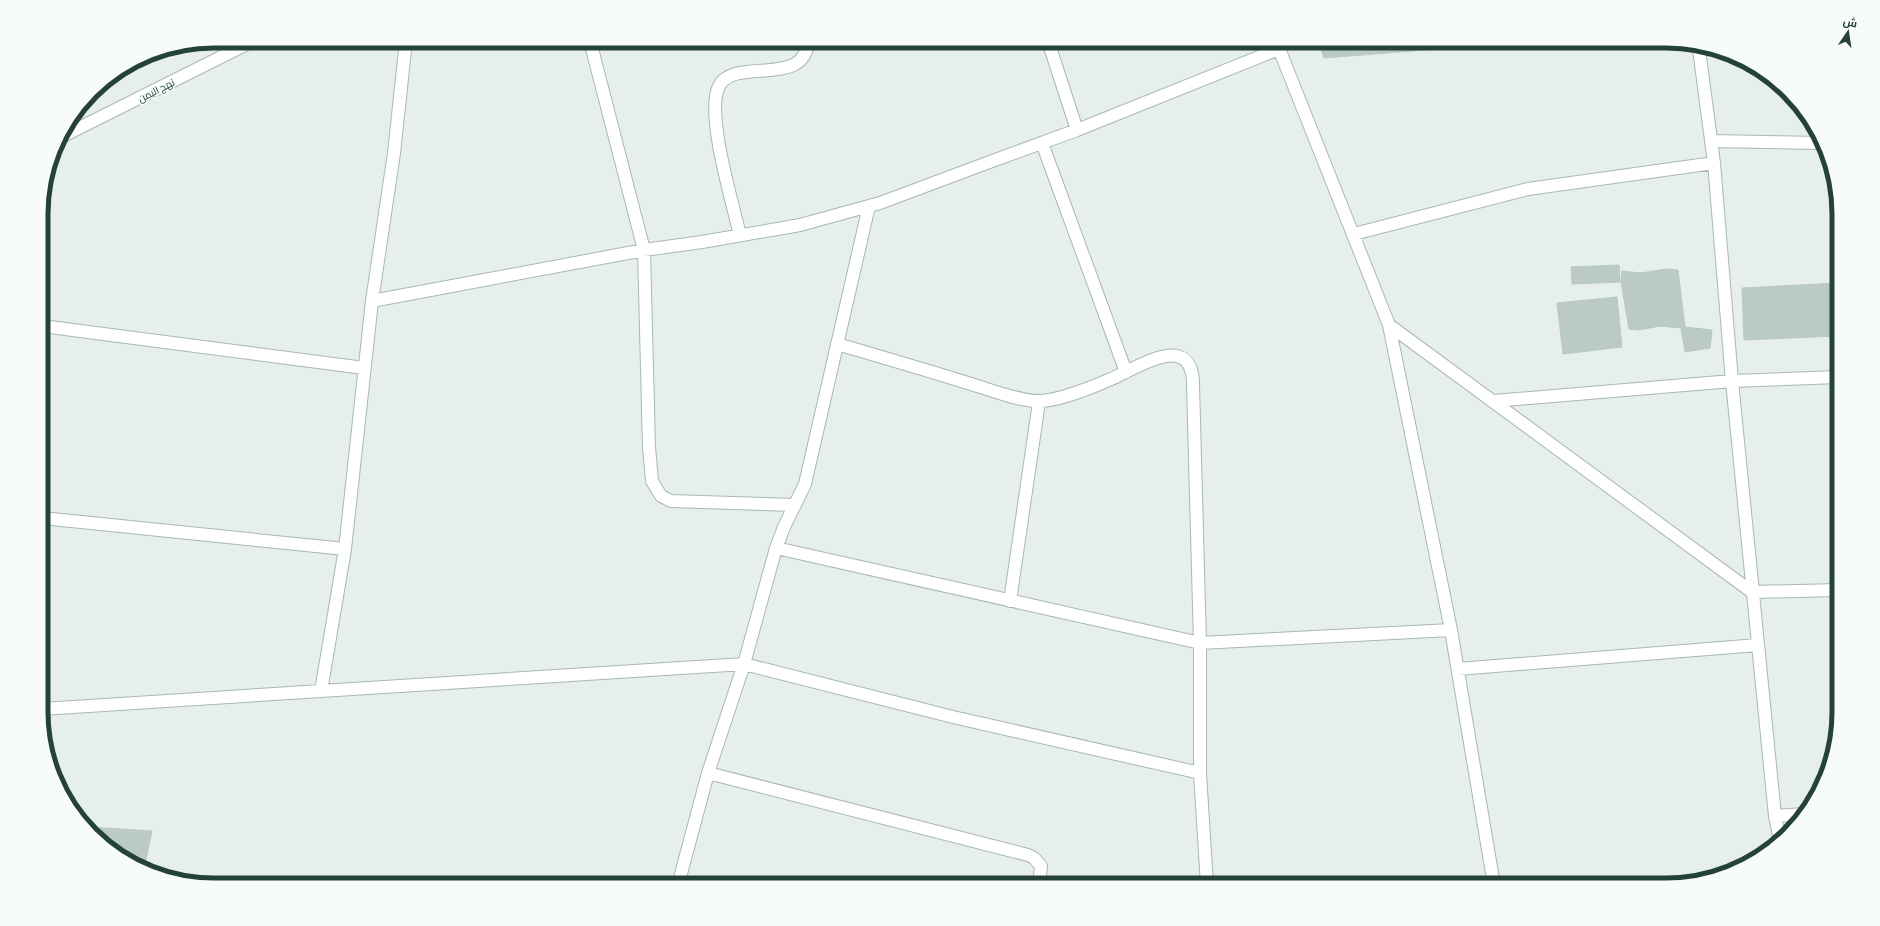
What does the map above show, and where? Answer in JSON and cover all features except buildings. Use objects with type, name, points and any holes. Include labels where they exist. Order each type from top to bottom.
[{"type":"street","name":"نهج اليمن","points":[[69,133],[239,48]]},
{"type":"street","points":[[321,691],[345,548],[372,301],[394,153],[405,48]]},
{"type":"street","points":[[592,48],[644,250],[649,447],[652,481],[661,496],[671,501],[795,505]]},
{"type":"street","points":[[740,235],[719,142],[715,108],[719,87],[727,77],[790,68],[802,58],[806,48]]},
{"type":"street","points":[[1050,48],[1077,130]]},
{"type":"street","points":[[372,301],[644,250],[800,225],[869,206],[1077,130],[1270,48]]},
{"type":"street","points":[[1278,48],[1390,325],[1451,630],[1493,878]]},
{"type":"street","points":[[1699,51],[1714,164],[1732,381],[1752,592],[1775,816],[1779,833]]},
{"type":"street","points":[[1711,142],[1816,143]]},
{"type":"street","points":[[1042,143],[1126,372]]},
{"type":"street","points":[[1354,234],[1528,189],[1714,164]]},
{"type":"street","points":[[681,878],[708,773],[744,664],[776,548],[804,484],[809,467],[869,206]]},
{"type":"street","points":[[1390,325],[1752,592],[1832,590]]},
{"type":"street","points":[[48,327],[364,368]]},
{"type":"street","points":[[837,344],[1002,394],[1039,402],[1068,395],[1165,355],[1175,356],[1185,361],[1191,369],[1193,385],[1200,643],[1200,773],[1207,878]]},
{"type":"street","points":[[1493,401],[1732,381],[1832,377]]},
{"type":"street","points":[[1010,601],[1039,402]]},
{"type":"street","points":[[48,519],[345,548]]},
{"type":"street","points":[[776,548],[1200,643],[1451,630]]},
{"type":"street","points":[[1458,669],[1758,645]]},
{"type":"street","points":[[48,709],[744,664],[952,717],[1200,773]]},
{"type":"street","points":[[708,773],[1028,855],[1034,858],[1041,866],[1040,878]]},
{"type":"street","points":[[1775,816],[1797,815]]}]
